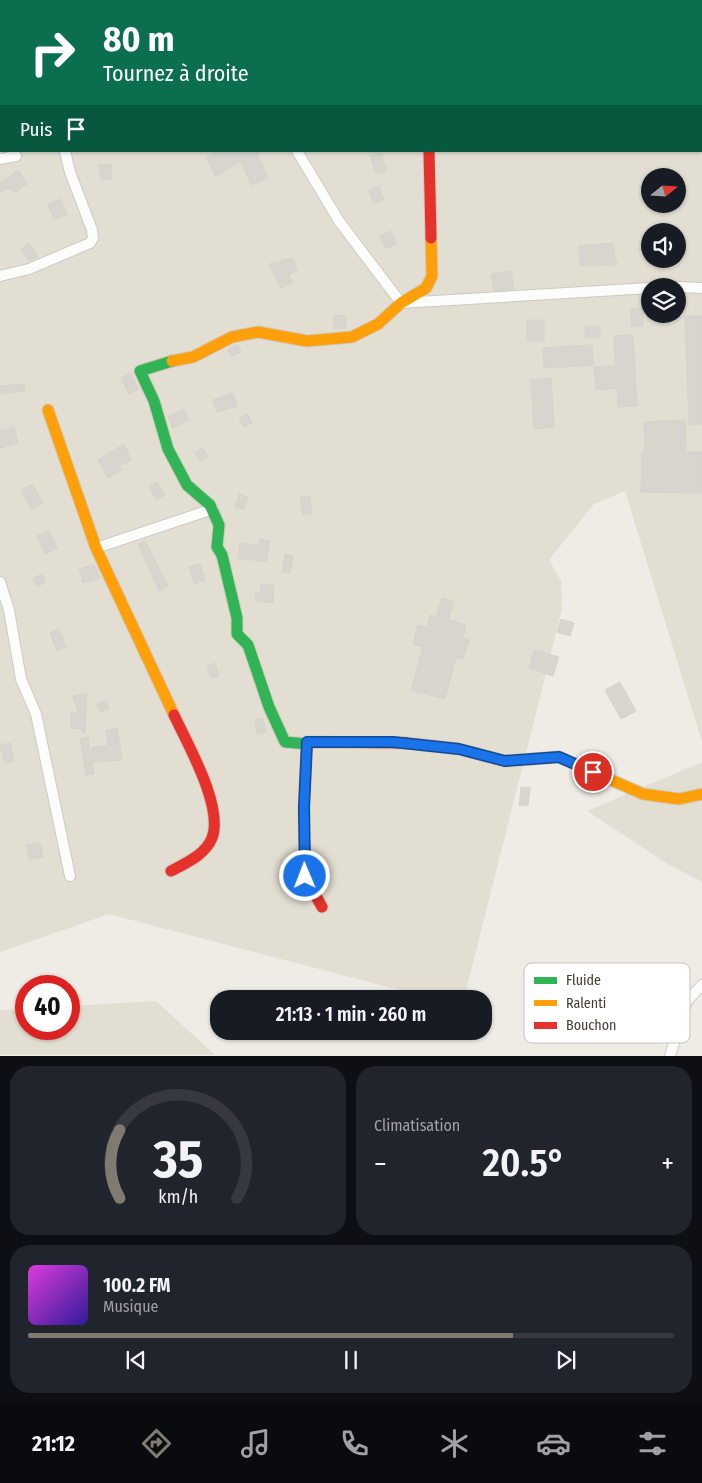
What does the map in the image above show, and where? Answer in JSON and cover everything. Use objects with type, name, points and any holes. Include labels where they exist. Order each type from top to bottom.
[{"type":"street","points":[[0,276],[16,274],[90,244],[93,238],[92,230],[70,172],[65,152]]},
{"type":"street","points":[[298,152],[339,221],[401,303]]},
{"type":"street","points":[[429,152],[432,276],[426,288],[401,303],[378,324],[352,337],[307,341],[258,332],[232,337],[193,357],[156,365],[140,371],[154,401],[168,449],[183,478],[187,485],[213,509],[220,530],[217,547],[222,555],[228,588],[237,618],[237,634],[248,645],[269,707],[286,742],[307,744],[307,742],[393,742],[459,749],[505,761],[559,757],[643,794],[679,799],[702,794]]},
{"type":"street","points":[[0,159],[16,156]]},
{"type":"street","points":[[686,287],[702,288]]},
{"type":"street","points":[[401,303],[641,289]]},
{"type":"street","points":[[48,410],[96,548],[196,762],[209,796],[216,826],[212,842],[192,862],[171,871]]},
{"type":"street","points":[[96,548],[213,509]]},
{"type":"street","points":[[0,582],[9,610],[21,678],[36,714],[70,876]]},
{"type":"street","points":[[307,744],[304,807],[305,876],[322,907]]},
{"type":"street","points":[[690,998],[702,985]]},
{"type":"street","points":[[670,1056],[674,1043]]},
{"type":"shaded area","points":[[0,152],[702,152],[702,742],[625,491],[594,504],[549,560],[561,581],[562,609],[466,990],[400,990],[109,914],[0,952]]},
{"type":"shaded area","points":[[702,762],[702,882],[666,863],[587,811]]},
{"type":"shaded area","points":[[156,1001],[215,1055],[0,1055],[0,1010],[15,1009],[15,1040],[80,1040],[80,1005]]},
{"type":"building","points":[[217,152],[256,152],[268,178],[251,185],[241,161],[216,176],[206,158]]},
{"type":"building","points":[[381,153],[387,171],[376,174],[370,156]]},
{"type":"building","points":[[111,164],[112,178],[101,180],[99,165]]},
{"type":"building","points":[[18,170],[27,184],[15,193],[11,188],[0,192],[0,183]]},
{"type":"building","points":[[379,186],[384,199],[374,204],[369,191]]},
{"type":"building","points":[[61,199],[67,215],[54,219],[48,204]]},
{"type":"building","points":[[391,231],[397,243],[386,249],[380,236]]},
{"type":"building","points":[[29,243],[38,256],[29,261],[21,249]]},
{"type":"building","points":[[613,243],[617,265],[580,266],[579,246]]},
{"type":"building","points":[[292,258],[297,271],[289,275],[293,283],[281,288],[269,264]]},
{"type":"building","points":[[511,271],[514,289],[494,291],[491,274]]},
{"type":"building","points":[[631,308],[641,308],[641,323],[643,323],[643,326],[631,326]]},
{"type":"building","points":[[345,315],[346,328],[335,329],[333,316]]},
{"type":"building","points":[[686,316],[702,316],[702,424],[689,425]]},
{"type":"building","points":[[527,320],[544,320],[544,341],[527,341]]},
{"type":"building","points":[[585,326],[600,326],[600,338],[585,338]]},
{"type":"building","points":[[633,335],[637,406],[618,407],[617,388],[596,390],[594,367],[615,366],[614,336]]},
{"type":"building","points":[[238,345],[241,352],[231,356],[228,349]]},
{"type":"building","points":[[592,345],[593,365],[544,368],[543,348]]},
{"type":"building","points":[[131,373],[138,389],[129,394],[121,378]]},
{"type":"building","points":[[551,378],[554,427],[534,429],[531,380]]},
{"type":"building","points":[[24,384],[25,391],[0,394],[0,386]]},
{"type":"building","points":[[233,393],[237,406],[217,412],[213,400]]},
{"type":"building","points":[[184,409],[189,420],[173,428],[168,417]]},
{"type":"building","points":[[247,414],[252,423],[244,427],[239,418]]},
{"type":"building","points":[[685,420],[686,452],[702,452],[702,493],[641,492],[642,451],[645,451],[644,422]]},
{"type":"building","points":[[14,427],[18,443],[0,448],[0,431]]},
{"type":"building","points":[[124,444],[131,460],[119,466],[121,470],[108,478],[98,460]]},
{"type":"building","points":[[202,448],[208,456],[200,461],[195,453]]},
{"type":"building","points":[[157,482],[165,495],[157,500],[149,487]]},
{"type":"building","points":[[32,484],[43,503],[32,510],[21,490]]},
{"type":"building","points":[[239,494],[248,497],[244,510],[235,507]]},
{"type":"building","points":[[310,496],[312,513],[303,515],[300,498]]},
{"type":"building","points":[[49,530],[57,548],[45,554],[37,536]]},
{"type":"building","points":[[260,539],[270,541],[266,562],[238,558],[240,543],[259,545]]},
{"type":"building","points":[[145,541],[168,586],[159,591],[138,544]]},
{"type":"building","points":[[285,554],[293,556],[290,573],[282,572]]},
{"type":"building","points":[[200,564],[205,580],[194,584],[189,567]]},
{"type":"building","points":[[94,565],[100,578],[83,583],[79,569]]},
{"type":"building","points":[[42,574],[46,582],[37,587],[33,578]]},
{"type":"building","points":[[261,584],[274,586],[273,603],[255,601],[256,593],[260,593]]},
{"type":"building","points":[[442,598],[454,602],[448,620],[466,625],[463,638],[469,640],[463,659],[456,657],[445,699],[411,690],[423,647],[413,644],[418,625],[427,627],[430,615],[436,617]]},
{"type":"building","points":[[561,619],[574,623],[570,636],[557,632]]},
{"type":"building","points":[[59,629],[66,647],[57,651],[50,633]]},
{"type":"building","points":[[534,650],[559,657],[553,676],[529,668]]},
{"type":"building","points":[[215,663],[219,676],[211,678],[207,666]]},
{"type":"building","points":[[620,682],[636,711],[621,719],[605,690]]},
{"type":"building","points":[[87,693],[85,733],[83,733],[82,729],[71,728],[71,713],[78,713],[73,696]]},
{"type":"building","points":[[106,700],[109,709],[100,712],[97,703]]},
{"type":"building","points":[[263,718],[266,732],[257,734],[255,720]]},
{"type":"building","points":[[117,728],[122,760],[92,762],[94,774],[86,775],[80,739],[88,737],[90,750],[93,750],[92,747],[108,746],[106,730]]},
{"type":"building","points":[[10,743],[14,761],[5,763],[0,745]]},
{"type":"building","points":[[521,787],[530,788],[528,806],[519,805]]},
{"type":"building","points":[[40,843],[43,857],[29,860],[27,845]]},
{"type":"traffic: fast","points":[[172,361],[140,371],[154,401],[168,449],[187,485],[210,505],[219,525],[217,547],[222,555],[237,618],[237,634],[248,645],[269,707],[285,742],[307,744]]},
{"type":"traffic: slow","points":[[172,361],[193,357],[232,337],[258,332],[307,341],[352,337],[378,324],[401,303],[426,288],[432,276],[431,238]]},
{"type":"traffic: slow","points":[[48,410],[96,548],[174,715]]},
{"type":"traffic: slow","points":[[406,743],[459,749],[505,761],[559,757],[643,794],[679,799],[702,794]]},
{"type":"traffic: jam","points":[[429,152],[431,238]]},
{"type":"traffic: jam","points":[[171,871],[194,858],[205,849],[212,838],[214,825],[209,793],[195,758],[174,715]]},
{"type":"traffic: jam","points":[[322,907],[305,876],[304,807],[307,742],[406,743]]},
{"type":"route","points":[[305,876],[304,807],[307,742],[393,742],[459,749],[505,761],[559,757],[593,772]]}]
